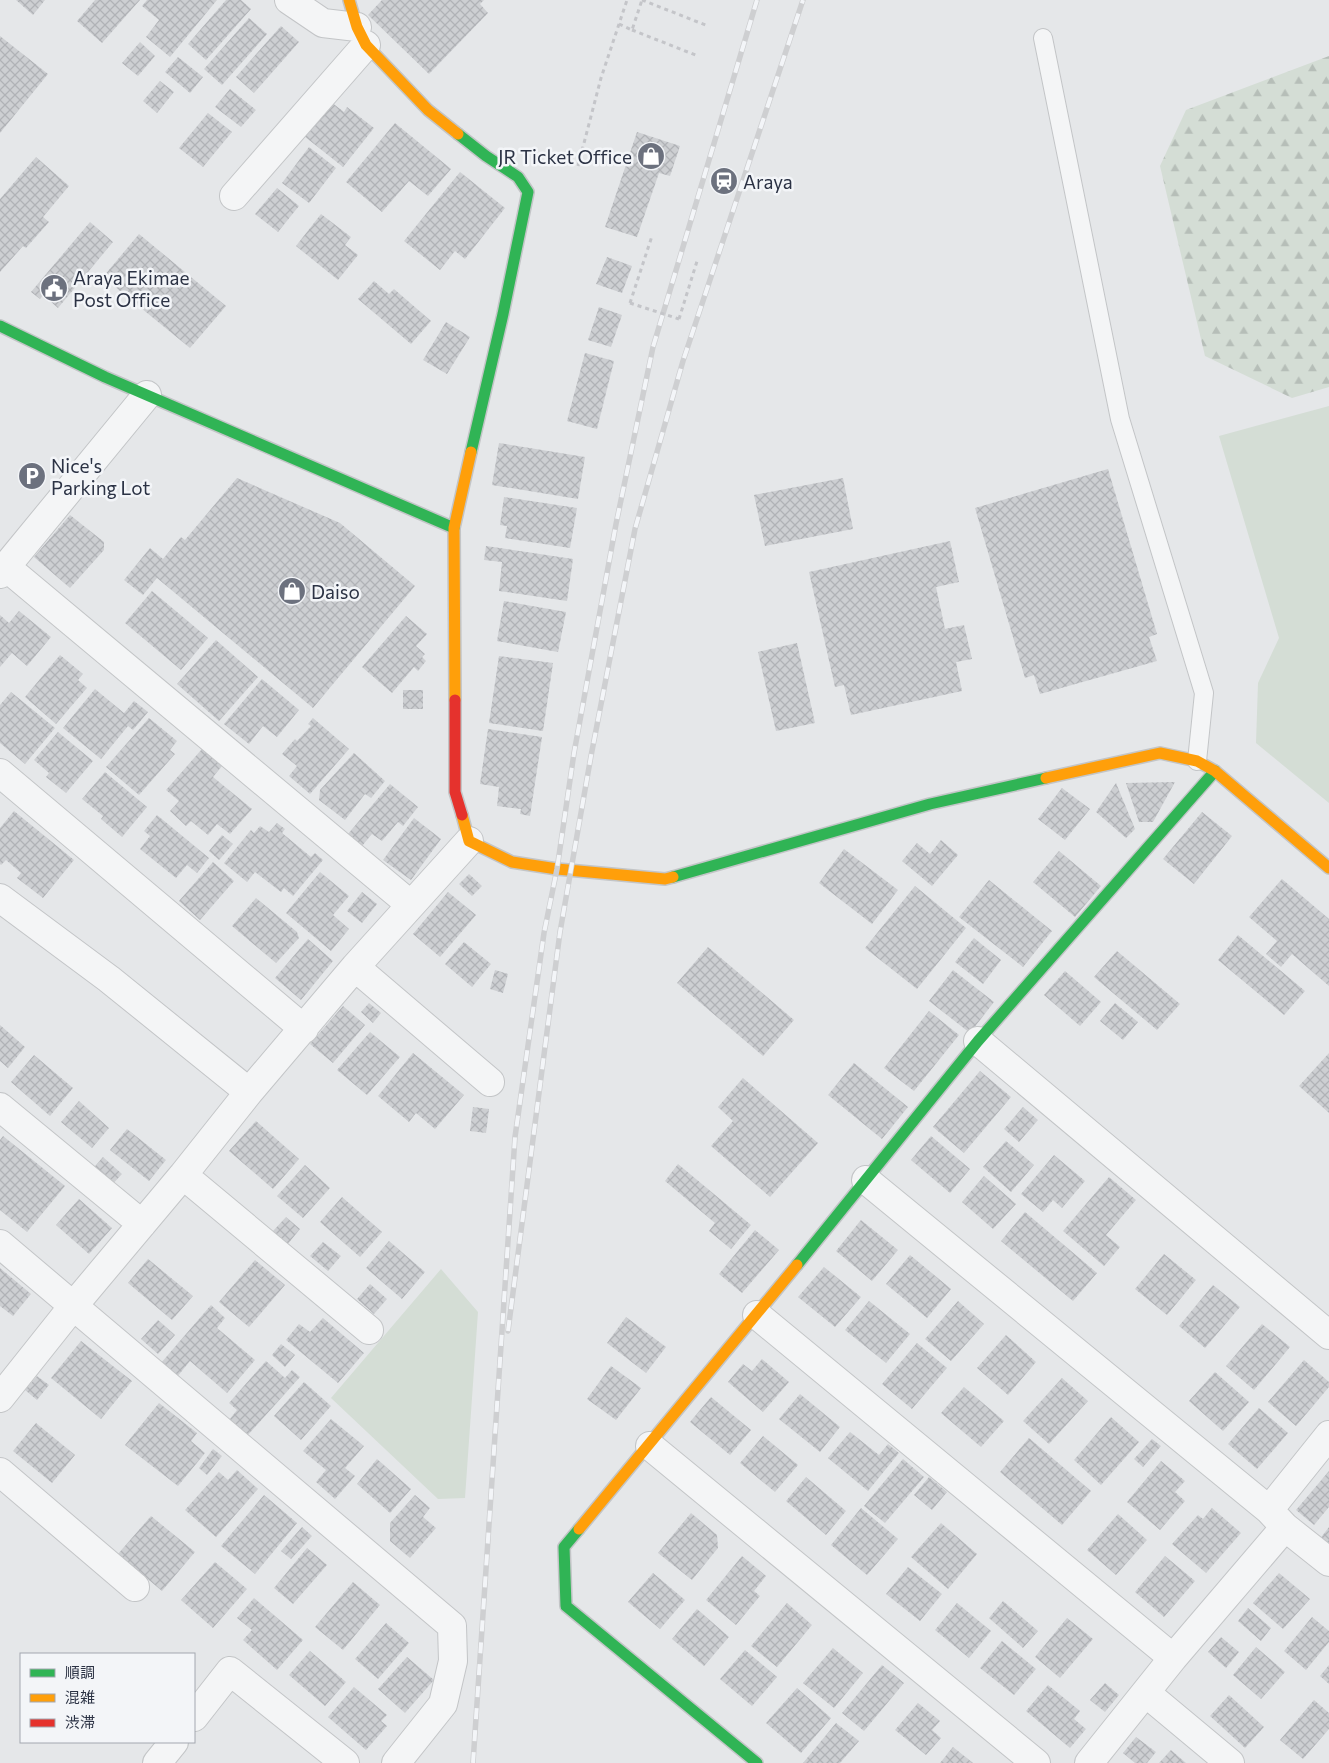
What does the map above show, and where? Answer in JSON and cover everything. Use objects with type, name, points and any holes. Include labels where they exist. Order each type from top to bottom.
[{"type":"street","points":[[289,0],[324,23],[361,36]]},
{"type":"street","points":[[349,0],[361,36],[428,110],[486,156],[518,177],[528,192],[507,295],[454,528],[455,792],[469,841],[512,862],[556,870],[664,879],[939,802],[1160,753],[1197,761],[1215,771],[1329,868]]},
{"type":"street","points":[[234,196],[361,36]]},
{"type":"street","points":[[0,326],[147,395],[454,528]]},
{"type":"street","points":[[147,395],[3,571],[411,905]]},
{"type":"street","points":[[757,1763],[566,1606],[564,1547],[650,1446],[978,1042],[1215,771]]},
{"type":"street","points":[[0,773],[304,1029]]},
{"type":"street","points":[[0,1398],[249,1092],[355,967],[469,841]]},
{"type":"street","points":[[0,898],[109,979],[249,1092]]},
{"type":"street","points":[[355,967],[490,1082]]},
{"type":"street","points":[[978,1042],[1329,1335]]},
{"type":"street","points":[[0,1107],[142,1224]]},
{"type":"street","points":[[183,1175],[369,1330]]},
{"type":"street","points":[[866,1180],[1329,1562]]},
{"type":"street","points":[[0,1244],[452,1626],[453,1660],[442,1704],[396,1763]]},
{"type":"street","points":[[757,1315],[1173,1658]]},
{"type":"street","points":[[1089,1763],[1173,1658],[1277,1519],[1329,1435]]},
{"type":"street","points":[[650,1446],[1036,1763]]},
{"type":"street","points":[[0,1472],[135,1586]]},
{"type":"street","points":[[195,1716],[230,1671],[345,1763]]},
{"type":"street","points":[[1146,1693],[1230,1763]]},
{"type":"street","points":[[157,1763],[173,1743]]},
{"type":"lane","points":[[1043,38],[1120,419],[1204,693],[1197,761]]},
{"type":"path","points":[[578,166],[601,78],[627,0]]},
{"type":"path","points":[[632,30],[642,0],[708,26]]},
{"type":"path","points":[[619,24],[698,56]]},
{"type":"path","points":[[652,236],[630,302],[679,319],[698,258]]},
{"type":"green space","points":[[1329,56],[1329,387],[1292,398],[1205,356],[1160,166],[1186,110]]},
{"type":"green space","points":[[1329,406],[1329,803],[1256,743],[1258,683],[1279,638],[1219,436]]},
{"type":"green space","points":[[441,1269],[478,1312],[465,1498],[438,1499],[331,1398]]},
{"type":"building","points":[[16,0],[45,0],[33,15]]},
{"type":"building","points":[[95,0],[140,0],[102,43],[77,21]]},
{"type":"building","points":[[147,0],[217,0],[170,57],[146,37],[159,20],[142,6]]},
{"type":"building","points":[[226,0],[241,0],[251,9],[206,60],[188,44]]},
{"type":"building","points":[[382,0],[484,0],[480,4],[488,13],[429,74],[368,15]]},
{"type":"building","points":[[249,18],[267,34],[222,85],[204,69]]},
{"type":"building","points":[[281,26],[299,42],[254,93],[236,77]]},
{"type":"building","points":[[0,36],[48,74],[0,133]]},
{"type":"building","points":[[140,42],[155,56],[138,76],[122,63]]},
{"type":"building","points":[[178,57],[203,77],[190,93],[165,72]]},
{"type":"building","points":[[160,81],[174,92],[157,113],[143,101]]},
{"type":"building","points":[[230,89],[256,110],[241,127],[215,107]]},
{"type":"building","points":[[331,102],[344,112],[347,107],[374,128],[343,167],[304,136]]},
{"type":"building","points":[[208,113],[232,132],[203,167],[179,148]]},
{"type":"building","points":[[395,123],[451,169],[428,196],[409,181],[382,212],[346,182]]},
{"type":"building","points":[[637,132],[680,146],[670,176],[659,173],[637,237],[605,227]]},
{"type":"building","points":[[309,147],[336,168],[309,203],[282,183]]},
{"type":"building","points":[[36,157],[69,186],[43,217],[49,222],[26,248],[23,246],[0,272],[0,199]]},
{"type":"building","points":[[460,172],[505,208],[465,259],[455,251],[440,270],[404,241]]},
{"type":"building","points":[[277,188],[299,206],[278,232],[255,214]]},
{"type":"building","points":[[321,214],[351,237],[345,245],[358,255],[338,280],[296,246]]},
{"type":"building","points":[[90,222],[113,242],[58,308],[43,295],[40,299],[31,292]]},
{"type":"building","points":[[139,234],[226,306],[190,348],[103,277]]},
{"type":"building","points":[[607,257],[632,266],[622,293],[596,284]]},
{"type":"building","points":[[374,281],[389,294],[394,289],[431,321],[411,344],[358,299]]},
{"type":"building","points":[[599,307],[622,315],[611,347],[588,340]]},
{"type":"building","points":[[446,322],[470,337],[447,374],[423,360]]},
{"type":"building","points":[[585,353],[614,361],[597,429],[567,421]]},
{"type":"building","points":[[499,443],[585,457],[578,499],[492,485]]},
{"type":"building","points":[[1108,469],[1157,634],[1149,637],[1157,661],[1040,694],[1034,675],[1025,678],[975,508]]},
{"type":"building","name":"Daiso","points":[[237,478],[340,523],[415,586],[313,708],[157,578],[143,595],[124,580],[150,548],[163,559],[181,537],[185,540]]},
{"type":"building","points":[[843,478],[853,529],[765,546],[754,495]]},
{"type":"building","points":[[504,497],[577,508],[570,548],[505,538],[507,526],[500,525]]},
{"type":"building","points":[[70,515],[104,542],[104,550],[70,588],[34,557]]},
{"type":"building","points":[[950,541],[959,582],[936,587],[945,629],[964,625],[972,659],[956,662],[962,691],[851,715],[844,685],[835,687],[809,572]]},
{"type":"building","points":[[486,546],[573,559],[567,601],[499,591],[502,562],[484,560]]},
{"type":"building","points":[[152,591],[208,638],[181,670],[125,623]]},
{"type":"building","points":[[504,601],[566,612],[558,652],[497,641]]},
{"type":"building","points":[[19,611],[51,637],[27,666],[12,653],[0,667],[0,615],[9,623]]},
{"type":"building","points":[[406,616],[427,634],[416,646],[425,654],[422,657],[426,661],[418,671],[414,667],[392,693],[362,667]]},
{"type":"building","points":[[216,640],[258,677],[219,721],[177,684]]},
{"type":"building","points":[[797,643],[815,723],[776,731],[758,652]]},
{"type":"building","points":[[60,655],[83,674],[78,680],[87,688],[56,724],[25,697]]},
{"type":"building","points":[[499,656],[553,663],[543,731],[489,723]]},
{"type":"building","points":[[262,679],[299,710],[277,737],[263,726],[249,744],[224,724]]},
{"type":"building","points":[[95,689],[124,713],[134,701],[148,712],[133,730],[128,726],[101,759],[63,728]]},
{"type":"building","points":[[403,690],[423,690],[423,709],[403,709]]},
{"type":"building","points":[[11,692],[55,728],[25,764],[0,743],[0,705]]},
{"type":"building","points":[[149,718],[177,741],[170,750],[175,754],[139,795],[106,767]]},
{"type":"building","points":[[313,718],[349,749],[310,794],[289,776],[297,766],[282,754],[295,739],[297,741],[311,726],[308,724]]},
{"type":"building","points":[[488,729],[542,737],[530,816],[520,814],[521,809],[497,806],[499,787],[480,784]]},
{"type":"building","points":[[58,732],[93,761],[66,793],[46,777],[49,773],[34,760]]},
{"type":"building","points":[[202,749],[222,766],[213,777],[252,809],[230,834],[217,824],[208,835],[191,821],[186,826],[170,811],[179,801],[166,790]]},
{"type":"building","points":[[354,753],[385,781],[371,798],[365,794],[345,820],[319,800],[320,790]]},
{"type":"building","points":[[105,772],[147,807],[122,837],[101,819],[103,816],[82,799]]},
{"type":"building","points":[[1175,782],[1153,822],[1139,822],[1126,783]]},
{"type":"building","points":[[1116,783],[1135,829],[1126,838],[1096,812]]},
{"type":"building","points":[[390,784],[418,807],[403,826],[398,822],[382,841],[372,834],[362,846],[348,834]]},
{"type":"building","points":[[1062,788],[1090,809],[1065,840],[1038,819]]},
{"type":"building","points":[[14,811],[74,860],[43,898],[17,878],[21,873],[6,860],[0,864],[0,828]]},
{"type":"building","points":[[1202,812],[1232,836],[1194,884],[1163,859]]},
{"type":"building","points":[[157,815],[209,858],[197,873],[187,865],[176,878],[140,849],[150,836],[144,831]]},
{"type":"building","points":[[414,818],[441,839],[411,880],[383,860]]},
{"type":"building","points":[[277,823],[285,829],[282,833],[311,857],[315,853],[323,860],[293,896],[284,888],[281,892],[255,872],[247,882],[224,863],[251,830],[254,833],[260,826],[269,832]]},
{"type":"building","points":[[222,835],[233,844],[219,860],[209,851]]},
{"type":"building","points":[[941,840],[958,855],[932,886],[902,861],[917,843],[930,854]]},
{"type":"building","points":[[844,849],[898,890],[872,924],[819,883]]},
{"type":"building","points":[[1059,851],[1101,886],[1075,917],[1033,882]]},
{"type":"building","points":[[213,862],[234,881],[200,920],[179,901]]},
{"type":"building","points":[[320,872],[349,896],[333,915],[349,929],[331,951],[286,913]]},
{"type":"building","points":[[469,874],[482,886],[472,896],[459,884]]},
{"type":"building","points":[[1282,879],[1329,919],[1329,986],[1292,954],[1281,967],[1266,954],[1277,941],[1249,917]]},
{"type":"building","points":[[989,880],[1052,931],[1023,967],[959,917]]},
{"type":"building","points":[[915,886],[966,928],[917,989],[865,948]]},
{"type":"building","points":[[362,892],[377,904],[362,923],[347,911]]},
{"type":"building","points":[[448,892],[476,915],[440,957],[413,934]]},
{"type":"building","points":[[256,898],[297,932],[299,938],[276,963],[232,926]]},
{"type":"building","points":[[1238,935],[1305,991],[1284,1015],[1218,960]]},
{"type":"building","points":[[974,938],[1001,960],[983,984],[955,962]]},
{"type":"building","points":[[308,939],[333,961],[301,1000],[275,978]]},
{"type":"building","points":[[464,942],[491,964],[472,987],[445,964]]},
{"type":"building","points":[[708,947],[794,1020],[763,1056],[677,983]]},
{"type":"building","points":[[1117,951],[1180,1004],[1157,1030],[1094,977]]},
{"type":"building","points":[[495,970],[508,974],[503,993],[490,989]]},
{"type":"building","points":[[953,970],[994,1002],[970,1033],[929,1001]]},
{"type":"building","points":[[1065,971],[1101,1002],[1080,1026],[1044,995]]},
{"type":"building","points":[[369,1003],[381,1013],[373,1023],[361,1012]]},
{"type":"building","points":[[1115,1003],[1138,1022],[1123,1040],[1100,1021]]},
{"type":"building","points":[[343,1006],[365,1025],[333,1063],[310,1044]]},
{"type":"building","points":[[929,1011],[959,1035],[914,1091],[884,1068]]},
{"type":"building","points":[[0,1025],[25,1047],[8,1068],[0,1061]]},
{"type":"building","points":[[370,1032],[400,1057],[367,1095],[337,1070]]},
{"type":"building","points":[[413,1053],[464,1095],[435,1129],[416,1113],[409,1122],[378,1096]]},
{"type":"building","points":[[1329,1053],[1329,1113],[1299,1086]]},
{"type":"building","points":[[34,1055],[73,1088],[50,1116],[11,1082]]},
{"type":"building","points":[[854,1063],[908,1107],[882,1139],[828,1095]]},
{"type":"building","points":[[980,1071],[1011,1097],[964,1153],[933,1127]]},
{"type":"building","points":[[743,1078],[818,1143],[770,1197],[711,1146],[733,1121],[718,1107]]},
{"type":"building","points":[[79,1101],[109,1128],[92,1148],[61,1122]]},
{"type":"building","points":[[473,1107],[489,1109],[486,1133],[470,1131]]},
{"type":"building","points":[[1023,1107],[1038,1120],[1019,1142],[1004,1129]]},
{"type":"building","points":[[256,1121],[299,1159],[273,1189],[229,1151]]},
{"type":"building","points":[[127,1129],[166,1160],[149,1181],[110,1150]]},
{"type":"building","points":[[3,1136],[65,1186],[27,1232],[0,1210],[0,1140]]},
{"type":"building","points":[[931,1136],[970,1169],[950,1193],[911,1160]]},
{"type":"building","points":[[1006,1141],[1034,1165],[1011,1192],[983,1167]]},
{"type":"building","points":[[1054,1155],[1085,1181],[1062,1208],[1053,1200],[1043,1212],[1021,1194]]},
{"type":"building","points":[[103,1157],[122,1174],[109,1188],[90,1172]]},
{"type":"building","points":[[678,1164],[751,1225],[731,1249],[709,1231],[715,1223],[665,1181]]},
{"type":"building","points":[[305,1165],[330,1188],[303,1218],[277,1196]]},
{"type":"building","points":[[984,1176],[1016,1204],[993,1229],[962,1202]]},
{"type":"building","points":[[1109,1177],[1136,1200],[1106,1235],[1120,1247],[1104,1266],[1063,1231]]},
{"type":"building","points":[[342,1197],[382,1232],[360,1257],[320,1222]]},
{"type":"building","points":[[79,1199],[112,1228],[89,1254],[56,1225]]},
{"type":"building","points":[[1025,1212],[1097,1273],[1073,1301],[1001,1241]]},
{"type":"building","points":[[286,1217],[300,1229],[287,1245],[273,1231]]},
{"type":"building","points":[[861,1220],[898,1250],[872,1281],[836,1251]]},
{"type":"building","points":[[755,1230],[779,1250],[742,1293],[719,1274]]},
{"type":"building","points":[[389,1241],[425,1272],[402,1299],[366,1268]]},
{"type":"building","points":[[323,1242],[341,1256],[328,1271],[310,1256]]},
{"type":"building","points":[[1164,1254],[1196,1280],[1167,1315],[1135,1289]]},
{"type":"building","points":[[910,1255],[951,1289],[927,1318],[886,1284]]},
{"type":"building","points":[[148,1259],[193,1296],[172,1320],[128,1283]]},
{"type":"building","points":[[255,1260],[285,1285],[249,1327],[219,1302]]},
{"type":"building","points":[[824,1267],[861,1297],[835,1327],[798,1297]]},
{"type":"building","points":[[0,1268],[31,1294],[13,1316],[0,1306]]},
{"type":"building","points":[[370,1284],[387,1299],[374,1314],[357,1299]]},
{"type":"building","points":[[1213,1285],[1240,1307],[1205,1348],[1179,1326]]},
{"type":"building","points":[[869,1301],[910,1334],[886,1363],[845,1330]]},
{"type":"building","points":[[958,1301],[984,1324],[951,1361],[925,1339]]},
{"type":"building","points":[[211,1305],[225,1318],[217,1328],[255,1360],[227,1393],[190,1361],[177,1377],[161,1363]]},
{"type":"building","points":[[626,1317],[666,1347],[646,1373],[607,1343]]},
{"type":"building","points":[[323,1318],[364,1353],[338,1383],[286,1340],[299,1324],[310,1332]]},
{"type":"building","points":[[158,1320],[175,1335],[158,1354],[141,1339]]},
{"type":"building","points":[[1262,1324],[1290,1347],[1254,1390],[1226,1366]]},
{"type":"building","points":[[1006,1335],[1036,1362],[1008,1395],[977,1368]]},
{"type":"building","points":[[81,1341],[132,1381],[101,1419],[51,1378]]},
{"type":"building","points":[[917,1343],[947,1368],[912,1409],[882,1384]]},
{"type":"building","points":[[281,1344],[295,1355],[285,1367],[272,1355]]},
{"type":"building","points":[[762,1359],[789,1382],[763,1412],[728,1382],[743,1364],[752,1371]]},
{"type":"building","points":[[1304,1360],[1329,1382],[1329,1387],[1296,1426],[1268,1402]]},
{"type":"building","points":[[266,1361],[285,1378],[292,1370],[300,1377],[247,1436],[229,1420],[237,1410],[229,1403]]},
{"type":"building","points":[[611,1366],[641,1388],[616,1420],[587,1399]]},
{"type":"building","points":[[1215,1372],[1249,1402],[1223,1431],[1189,1401]]},
{"type":"building","points":[[37,1376],[49,1385],[37,1400],[25,1390]]},
{"type":"building","points":[[1062,1378],[1088,1401],[1049,1444],[1023,1421]]},
{"type":"building","points":[[304,1382],[331,1406],[301,1440],[274,1416]]},
{"type":"building","points":[[964,1387],[1004,1421],[981,1447],[941,1413]]},
{"type":"building","points":[[800,1394],[840,1427],[820,1452],[779,1419]]},
{"type":"building","points":[[711,1397],[751,1430],[730,1455],[690,1422]]},
{"type":"building","points":[[159,1403],[197,1433],[191,1441],[205,1453],[178,1486],[125,1445]]},
{"type":"building","points":[[1259,1408],[1288,1433],[1257,1469],[1228,1444]]},
{"type":"building","points":[[1111,1417],[1139,1442],[1101,1485],[1074,1460]]},
{"type":"building","points":[[331,1419],[364,1446],[345,1468],[355,1476],[335,1499],[316,1482],[326,1470],[303,1451]]},
{"type":"building","points":[[36,1423],[75,1455],[52,1483],[13,1451]]},
{"type":"building","points":[[850,1432],[879,1455],[888,1444],[899,1453],[868,1491],[828,1458]]},
{"type":"building","points":[[763,1436],[798,1465],[775,1492],[740,1463]]},
{"type":"building","points":[[1029,1438],[1091,1491],[1062,1525],[1000,1472]]},
{"type":"building","points":[[1152,1439],[1161,1446],[1143,1467],[1134,1459]]},
{"type":"building","points":[[213,1449],[222,1456],[207,1475],[199,1468]]},
{"type":"building","points":[[377,1459],[411,1489],[390,1513],[357,1484]]},
{"type":"building","points":[[903,1459],[924,1477],[885,1523],[864,1506]]},
{"type":"building","points":[[1161,1461],[1185,1481],[1175,1492],[1185,1501],[1160,1530],[1127,1502]]},
{"type":"building","points":[[237,1470],[258,1489],[216,1537],[185,1510],[219,1472],[228,1480]]},
{"type":"building","points":[[1329,1471],[1329,1507],[1314,1525],[1296,1510]]},
{"type":"building","points":[[806,1477],[846,1511],[826,1535],[786,1501]]},
{"type":"building","points":[[929,1477],[947,1492],[932,1510],[914,1495]]},
{"type":"building","points":[[264,1495],[297,1523],[255,1574],[221,1546]]},
{"type":"building","points":[[415,1495],[430,1508],[423,1517],[436,1528],[410,1558],[390,1541],[390,1523]]},
{"type":"building","points":[[861,1508],[898,1539],[867,1575],[831,1545]]},
{"type":"building","points":[[1212,1508],[1241,1533],[1206,1573],[1172,1544],[1198,1515],[1203,1519]]},
{"type":"building","points":[[691,1513],[717,1535],[718,1548],[692,1580],[658,1553]]},
{"type":"building","points":[[1118,1514],[1147,1540],[1116,1575],[1087,1550]]},
{"type":"building","points":[[151,1516],[195,1552],[162,1591],[118,1554]]},
{"type":"building","points":[[941,1523],[977,1554],[948,1589],[911,1557]]},
{"type":"building","points":[[302,1527],[312,1536],[291,1559],[281,1551]]},
{"type":"building","points":[[1329,1527],[1329,1548],[1319,1540]]},
{"type":"building","points":[[307,1548],[327,1565],[293,1604],[274,1588]]},
{"type":"building","points":[[742,1556],[766,1576],[754,1591],[760,1596],[736,1625],[706,1600]]},
{"type":"building","points":[[1165,1556],[1195,1581],[1164,1617],[1135,1592]]},
{"type":"building","points":[[215,1562],[247,1589],[213,1628],[181,1600]]},
{"type":"building","points":[[908,1567],[942,1594],[920,1621],[886,1594]]},
{"type":"building","points":[[653,1573],[685,1600],[660,1629],[628,1602]]},
{"type":"building","points":[[1279,1573],[1310,1599],[1283,1629],[1253,1603]]},
{"type":"building","points":[[353,1582],[380,1605],[343,1650],[315,1627]]},
{"type":"building","points":[[254,1598],[303,1640],[277,1670],[243,1640],[252,1630],[237,1618]]},
{"type":"building","points":[[1003,1601],[1038,1631],[1023,1648],[989,1618]]},
{"type":"building","points":[[787,1603],[812,1625],[777,1667],[751,1646]]},
{"type":"building","points":[[957,1603],[991,1631],[969,1658],[935,1630]]},
{"type":"building","points":[[1248,1608],[1271,1628],[1261,1641],[1238,1621]]},
{"type":"building","points":[[697,1609],[729,1637],[704,1666],[672,1639]]},
{"type":"building","points":[[1312,1617],[1329,1631],[1329,1642],[1306,1670],[1284,1651]]},
{"type":"building","points":[[1067,1618],[1093,1639],[1060,1678],[1035,1657]]},
{"type":"building","points":[[386,1623],[409,1643],[378,1679],[355,1659]]},
{"type":"building","points":[[1221,1637],[1239,1652],[1226,1668],[1208,1652]]},
{"type":"building","points":[[1002,1641],[1036,1669],[1014,1695],[980,1668]]},
{"type":"building","points":[[1256,1647],[1285,1672],[1261,1699],[1233,1675]]},
{"type":"building","points":[[833,1648],[863,1673],[834,1708],[803,1683]]},
{"type":"building","points":[[745,1650],[777,1677],[752,1706],[720,1679]]},
{"type":"building","points":[[310,1651],[346,1682],[325,1706],[289,1675]]},
{"type":"building","points":[[407,1657],[434,1680],[405,1713],[378,1689]]},
{"type":"building","points":[[882,1665],[904,1683],[864,1731],[842,1713]]},
{"type":"building","points":[[1329,1665],[1329,1684],[1320,1676]]},
{"type":"building","points":[[1105,1683],[1119,1695],[1105,1712],[1090,1700]]},
{"type":"building","points":[[1048,1685],[1080,1711],[1074,1719],[1086,1729],[1070,1748],[1026,1711]]},
{"type":"building","points":[[354,1687],[387,1715],[381,1721],[387,1726],[366,1750],[328,1717]]},
{"type":"building","points":[[797,1688],[831,1718],[801,1753],[766,1723]]},
{"type":"building","points":[[1229,1695],[1264,1727],[1245,1748],[1210,1716]]},
{"type":"building","points":[[1314,1700],[1329,1713],[1329,1729],[1303,1759],[1280,1740]]},
{"type":"building","points":[[918,1703],[940,1721],[932,1730],[941,1738],[926,1755],[895,1730]]},
{"type":"building","points":[[836,1723],[859,1741],[840,1763],[803,1763]]},
{"type":"building","points":[[1136,1737],[1156,1752],[1147,1763],[1135,1763],[1123,1753]]},
{"type":"building","points":[[953,1747],[973,1763],[940,1763]]},
{"type":"building","points":[[1171,1750],[1186,1763],[1159,1763]]},
{"type":"railway","points":[[473,1763],[515,1137],[544,933],[557,869],[574,753],[616,524],[653,347],[757,0]]},
{"type":"railway","points":[[508,1331],[560,932],[591,756],[635,529],[683,361],[803,0]]},
{"type":"traffic: fast","points":[[458,134],[486,156],[518,177],[528,192],[503,314],[471,452]]},
{"type":"traffic: fast","points":[[0,326],[105,377],[454,528]]},
{"type":"traffic: fast","points":[[797,1265],[978,1041],[1215,771]]},
{"type":"traffic: fast","points":[[673,877],[930,804],[1046,778]]},
{"type":"traffic: fast","points":[[579,1529],[564,1547],[566,1606],[757,1763]]},
{"type":"traffic: slow","points":[[349,0],[357,27],[366,45],[428,110],[458,134]]},
{"type":"traffic: slow","points":[[455,700],[454,528],[471,452]]},
{"type":"traffic: slow","points":[[1046,778],[1160,753],[1197,761],[1215,771],[1329,868]]},
{"type":"traffic: slow","points":[[462,815],[469,841],[512,862],[557,869],[665,879],[673,877]]},
{"type":"traffic: slow","points":[[579,1529],[797,1265]]},
{"type":"traffic: jam","points":[[455,700],[455,792],[462,815]]},
{"type":"place","name":"JR Ticket Office","points":[[651,156]]},
{"type":"place","name":"Araya","points":[[724,181]]},
{"type":"place","name":"Araya Ekimae Post Office","points":[[54,288]]},
{"type":"place","name":"Nice's Parking Lot","points":[[32,476]]},
{"type":"place","name":"Daiso","points":[[292,591]]}]
